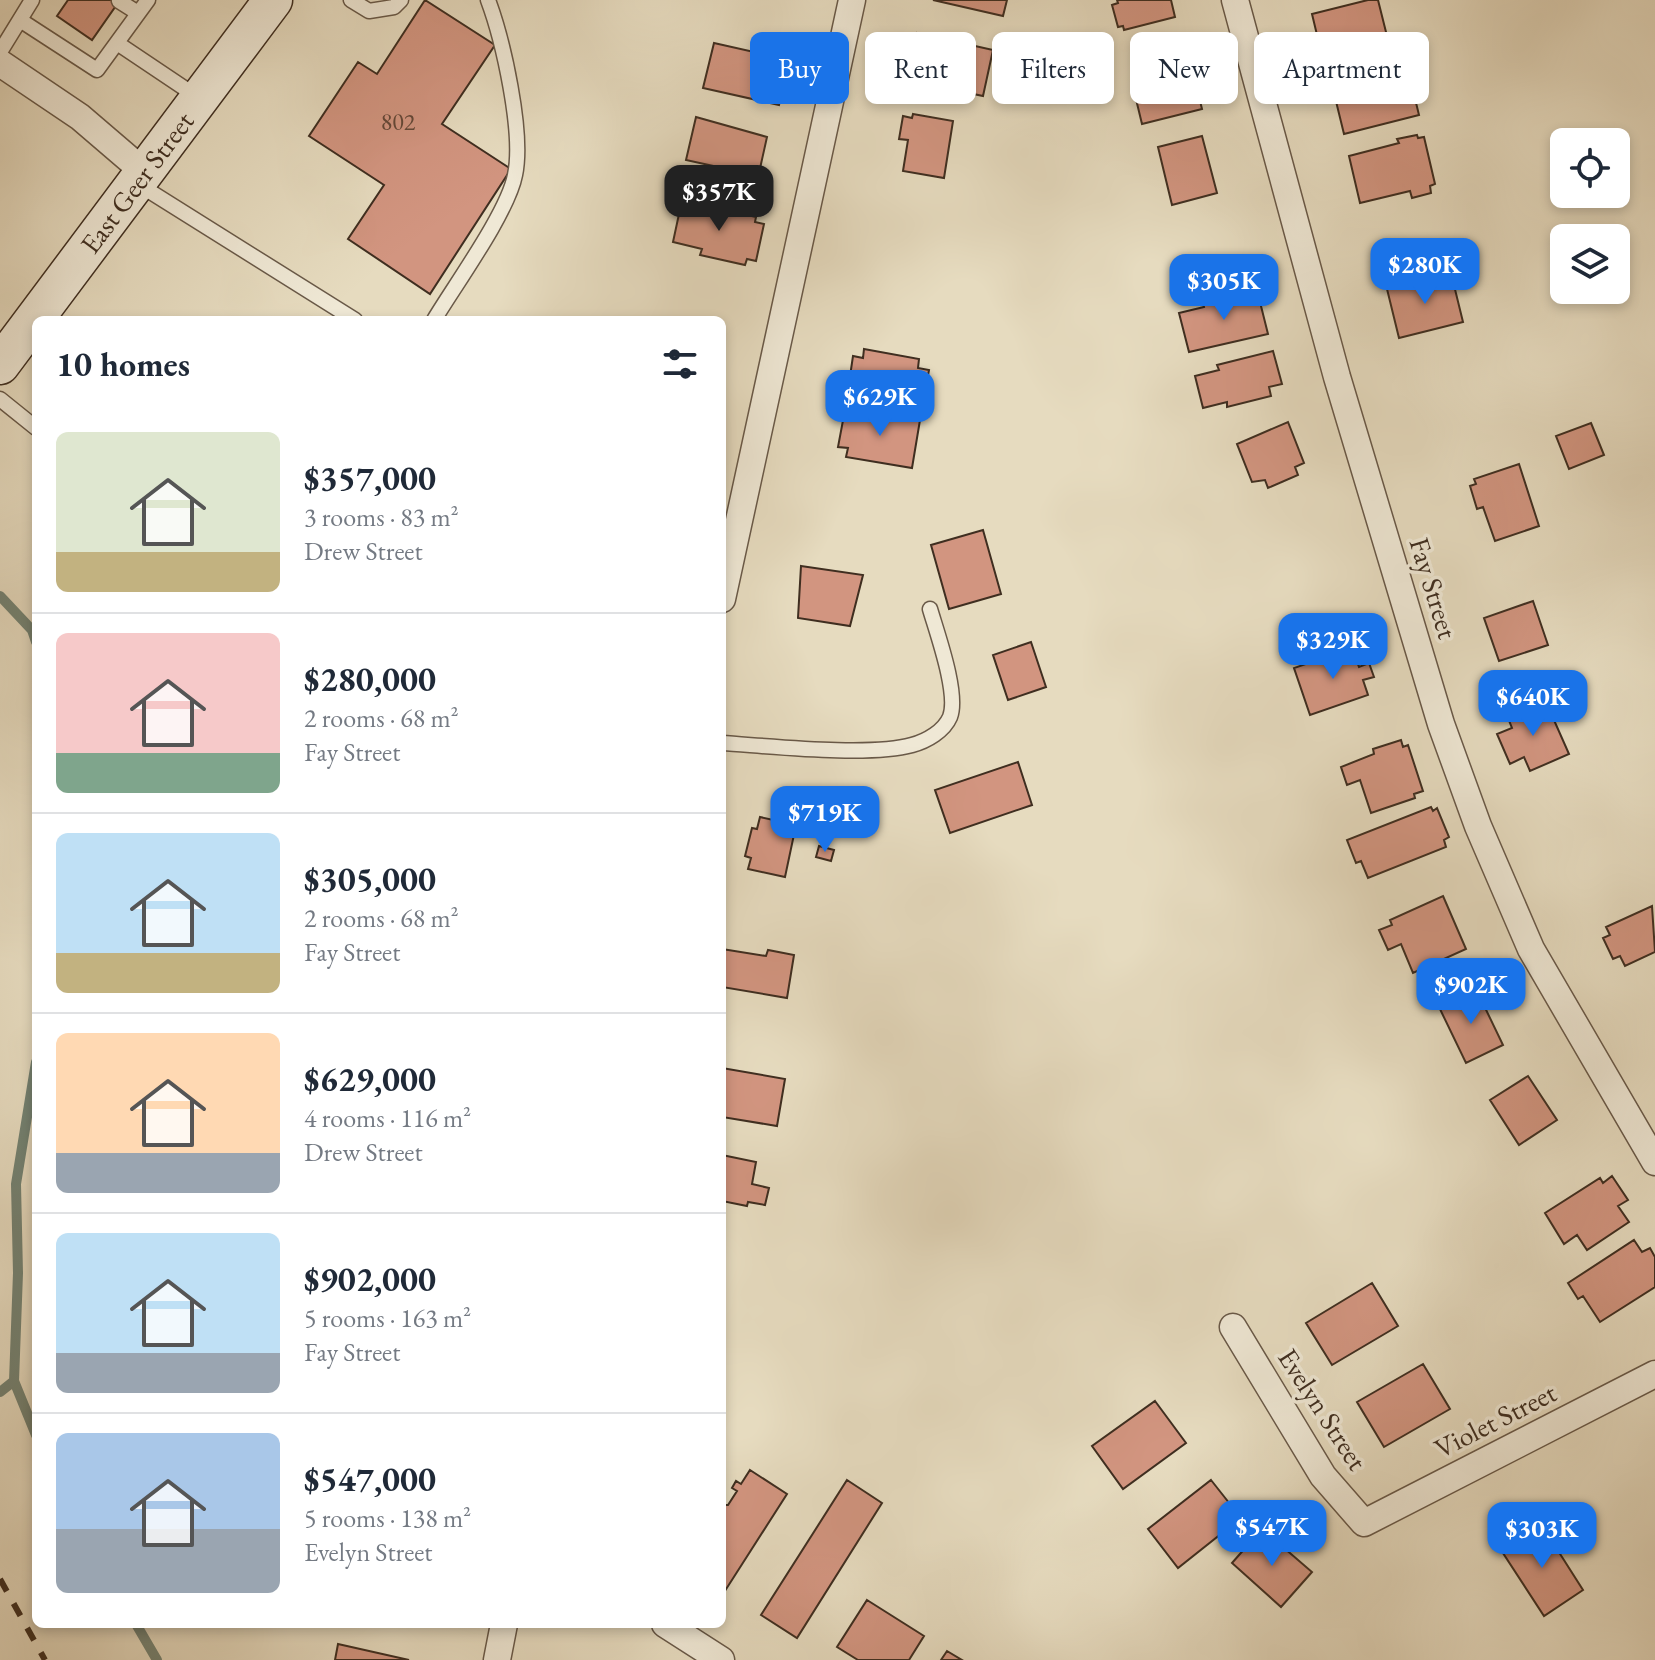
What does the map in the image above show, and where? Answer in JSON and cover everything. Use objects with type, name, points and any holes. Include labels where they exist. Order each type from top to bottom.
[{"type":"main road","name":"East Geer Street","points":[[36,316],[273,0]]},
{"type":"main road","name":"East Geer Street","points":[[0,365],[32,321]]},
{"type":"street","points":[[726,581],[852,0]]},
{"type":"street","name":"Fay Street","points":[[1235,0],[1342,392],[1441,724],[1478,826],[1538,961],[1655,1162]]},
{"type":"street","points":[[0,63],[80,117],[139,176]]},
{"type":"street","name":"Evelyn Street","points":[[1233,1327],[1323,1476],[1364,1523]]},
{"type":"street","name":"Violet Street","points":[[1364,1523],[1655,1374]]},
{"type":"street","points":[[497,1660],[503,1628]]},
{"type":"street","points":[[671,1628],[721,1660]]},
{"type":"lane","points":[[0,52],[32,0]]},
{"type":"lane","points":[[20,20],[97,70],[148,0]]},
{"type":"lane","points":[[351,0],[369,11],[394,7],[401,0]]},
{"type":"lane","points":[[436,316],[506,200],[516,174],[515,135],[501,35],[488,0]]},
{"type":"lane","points":[[119,1],[138,13]]},
{"type":"lane","points":[[117,43],[199,98]]},
{"type":"lane","points":[[139,176],[349,316]]},
{"type":"lane","points":[[0,399],[32,423]]},
{"type":"lane","points":[[726,743],[874,749],[913,745],[942,730],[951,713],[947,671],[930,609]]},
{"type":"building","points":[[68,0],[120,0],[92,40],[57,16]]},
{"type":"building","points":[[425,0],[495,45],[442,124],[511,169],[430,294],[348,239],[384,185],[309,136],[358,62],[377,74]]},
{"type":"building","points":[[933,0],[1007,0],[1003,16]]},
{"type":"building","points":[[1117,0],[1171,0],[1175,17],[1124,30],[1123,26],[1118,27],[1112,5],[1118,3]]},
{"type":"building","points":[[1378,0],[1386,32],[1316,32],[1312,14]]},
{"type":"building","points":[[714,43],[750,51],[750,99],[703,88]]},
{"type":"building","points":[[976,46],[992,50],[983,96],[976,95]]},
{"type":"building","points":[[1137,104],[1201,104],[1202,109],[1142,124]]},
{"type":"building","points":[[1337,104],[1416,104],[1419,115],[1344,134]]},
{"type":"building","points":[[913,114],[953,121],[944,178],[903,171],[908,140],[899,139],[903,116],[912,118]]},
{"type":"building","points":[[696,117],[767,137],[759,173],[750,171],[750,174],[686,160]]},
{"type":"building","points":[[1417,135],[1418,138],[1424,137],[1435,184],[1430,186],[1431,193],[1412,198],[1410,191],[1360,203],[1349,156]]},
{"type":"building","points":[[1202,136],[1217,193],[1172,205],[1158,147]]},
{"type":"building","points":[[682,200],[756,217],[755,222],[764,224],[756,261],[747,259],[745,265],[700,255],[702,249],[673,242]]},
{"type":"building","points":[[1451,273],[1463,322],[1399,338],[1387,289]]},
{"type":"building","points":[[1257,290],[1268,334],[1189,352],[1179,313],[1204,307],[1203,303]]},
{"type":"building","points":[[864,349],[919,359],[918,368],[929,370],[924,397],[913,395],[911,404],[856,394],[858,385],[849,383],[853,356],[863,358]]},
{"type":"building","points":[[1273,351],[1282,384],[1269,387],[1271,396],[1227,407],[1227,402],[1203,408],[1195,376],[1219,370],[1217,365]]},
{"type":"building","points":[[854,409],[920,420],[912,468],[846,457],[848,448],[838,447],[844,415],[853,417]]},
{"type":"building","points":[[1288,422],[1304,463],[1295,467],[1298,475],[1268,488],[1265,480],[1252,482],[1237,444]]},
{"type":"building","points":[[1591,423],[1604,455],[1569,469],[1556,436]]},
{"type":"building","points":[[1519,464],[1539,526],[1495,541],[1483,507],[1477,509],[1470,486],[1476,484],[1474,479]]},
{"type":"building","points":[[983,530],[1001,594],[949,609],[931,545]]},
{"type":"building","points":[[801,566],[863,575],[850,626],[798,618]]},
{"type":"building","points":[[1533,601],[1548,645],[1499,661],[1484,618]]},
{"type":"building","points":[[1031,642],[1046,687],[1008,700],[993,655]]},
{"type":"building","points":[[1352,648],[1359,667],[1369,663],[1374,677],[1363,680],[1368,695],[1310,715],[1294,668]]},
{"type":"building","points":[[1546,702],[1569,754],[1530,771],[1524,757],[1510,764],[1497,734],[1512,728],[1508,718]]},
{"type":"building","points":[[1401,740],[1403,747],[1408,745],[1423,791],[1414,794],[1415,798],[1371,813],[1360,780],[1347,785],[1341,767],[1374,754],[1373,749]]},
{"type":"building","points":[[1018,762],[1032,805],[950,833],[935,790]]},
{"type":"building","points":[[1431,807],[1433,811],[1437,808],[1449,837],[1444,840],[1446,847],[1368,878],[1361,861],[1356,863],[1347,840]]},
{"type":"building","points":[[760,817],[796,825],[785,877],[748,869],[751,858],[745,856],[752,828],[757,829]]},
{"type":"building","points":[[819,846],[834,850],[831,861],[816,857]]},
{"type":"building","points":[[1443,896],[1466,949],[1413,973],[1401,944],[1388,950],[1379,930],[1392,925],[1390,920]]},
{"type":"building","points":[[1652,906],[1655,952],[1625,966],[1620,956],[1613,959],[1603,938],[1610,935],[1606,927]]},
{"type":"building","points":[[726,950],[766,956],[768,950],[794,955],[787,998],[726,988]]},
{"type":"building","points":[[1476,989],[1503,1045],[1466,1063],[1439,1007]]},
{"type":"building","points":[[726,1069],[785,1079],[777,1126],[726,1118]]},
{"type":"building","points":[[1528,1076],[1557,1120],[1519,1145],[1490,1100]]},
{"type":"building","points":[[726,1156],[756,1162],[752,1184],[769,1188],[765,1205],[748,1202],[747,1206],[726,1202]]},
{"type":"building","points":[[1612,1176],[1628,1200],[1618,1206],[1629,1222],[1587,1250],[1577,1235],[1564,1244],[1545,1213],[1600,1178],[1603,1183]]},
{"type":"building","points":[[1634,1240],[1642,1252],[1650,1248],[1655,1257],[1655,1287],[1600,1322],[1583,1296],[1578,1299],[1568,1283]]},
{"type":"building","points":[[1372,1283],[1398,1326],[1332,1365],[1306,1323]]},
{"type":"building","points":[[1423,1364],[1450,1409],[1384,1447],[1357,1402]]},
{"type":"building","points":[[1155,1401],[1186,1443],[1123,1489],[1092,1446]]},
{"type":"building","points":[[750,1470],[787,1494],[726,1589],[726,1505],[737,1491],[732,1488],[736,1481],[741,1484]]},
{"type":"building","points":[[847,1480],[882,1503],[797,1638],[761,1615]]},
{"type":"building","points":[[1211,1480],[1241,1518],[1178,1568],[1148,1529]]},
{"type":"building","points":[[1541,1524],[1583,1590],[1544,1616],[1501,1550]]},
{"type":"building","points":[[1262,1529],[1312,1572],[1281,1607],[1232,1563]]},
{"type":"building","points":[[867,1600],[924,1636],[909,1660],[858,1660],[837,1647]]},
{"type":"building","points":[[338,1644],[409,1660],[335,1660]]},
{"type":"building","points":[[947,1651],[962,1660],[941,1660]]},
{"type":"waterway","points":[[0,596],[32,630]]},
{"type":"waterway","points":[[32,1086],[16,1184],[18,1273],[14,1381],[32,1425]]},
{"type":"waterway","points":[[0,1392],[14,1381]]},
{"type":"waterway","points":[[138,1628],[157,1660]]},
{"type":"railway","points":[[0,1579],[45,1660]]}]
